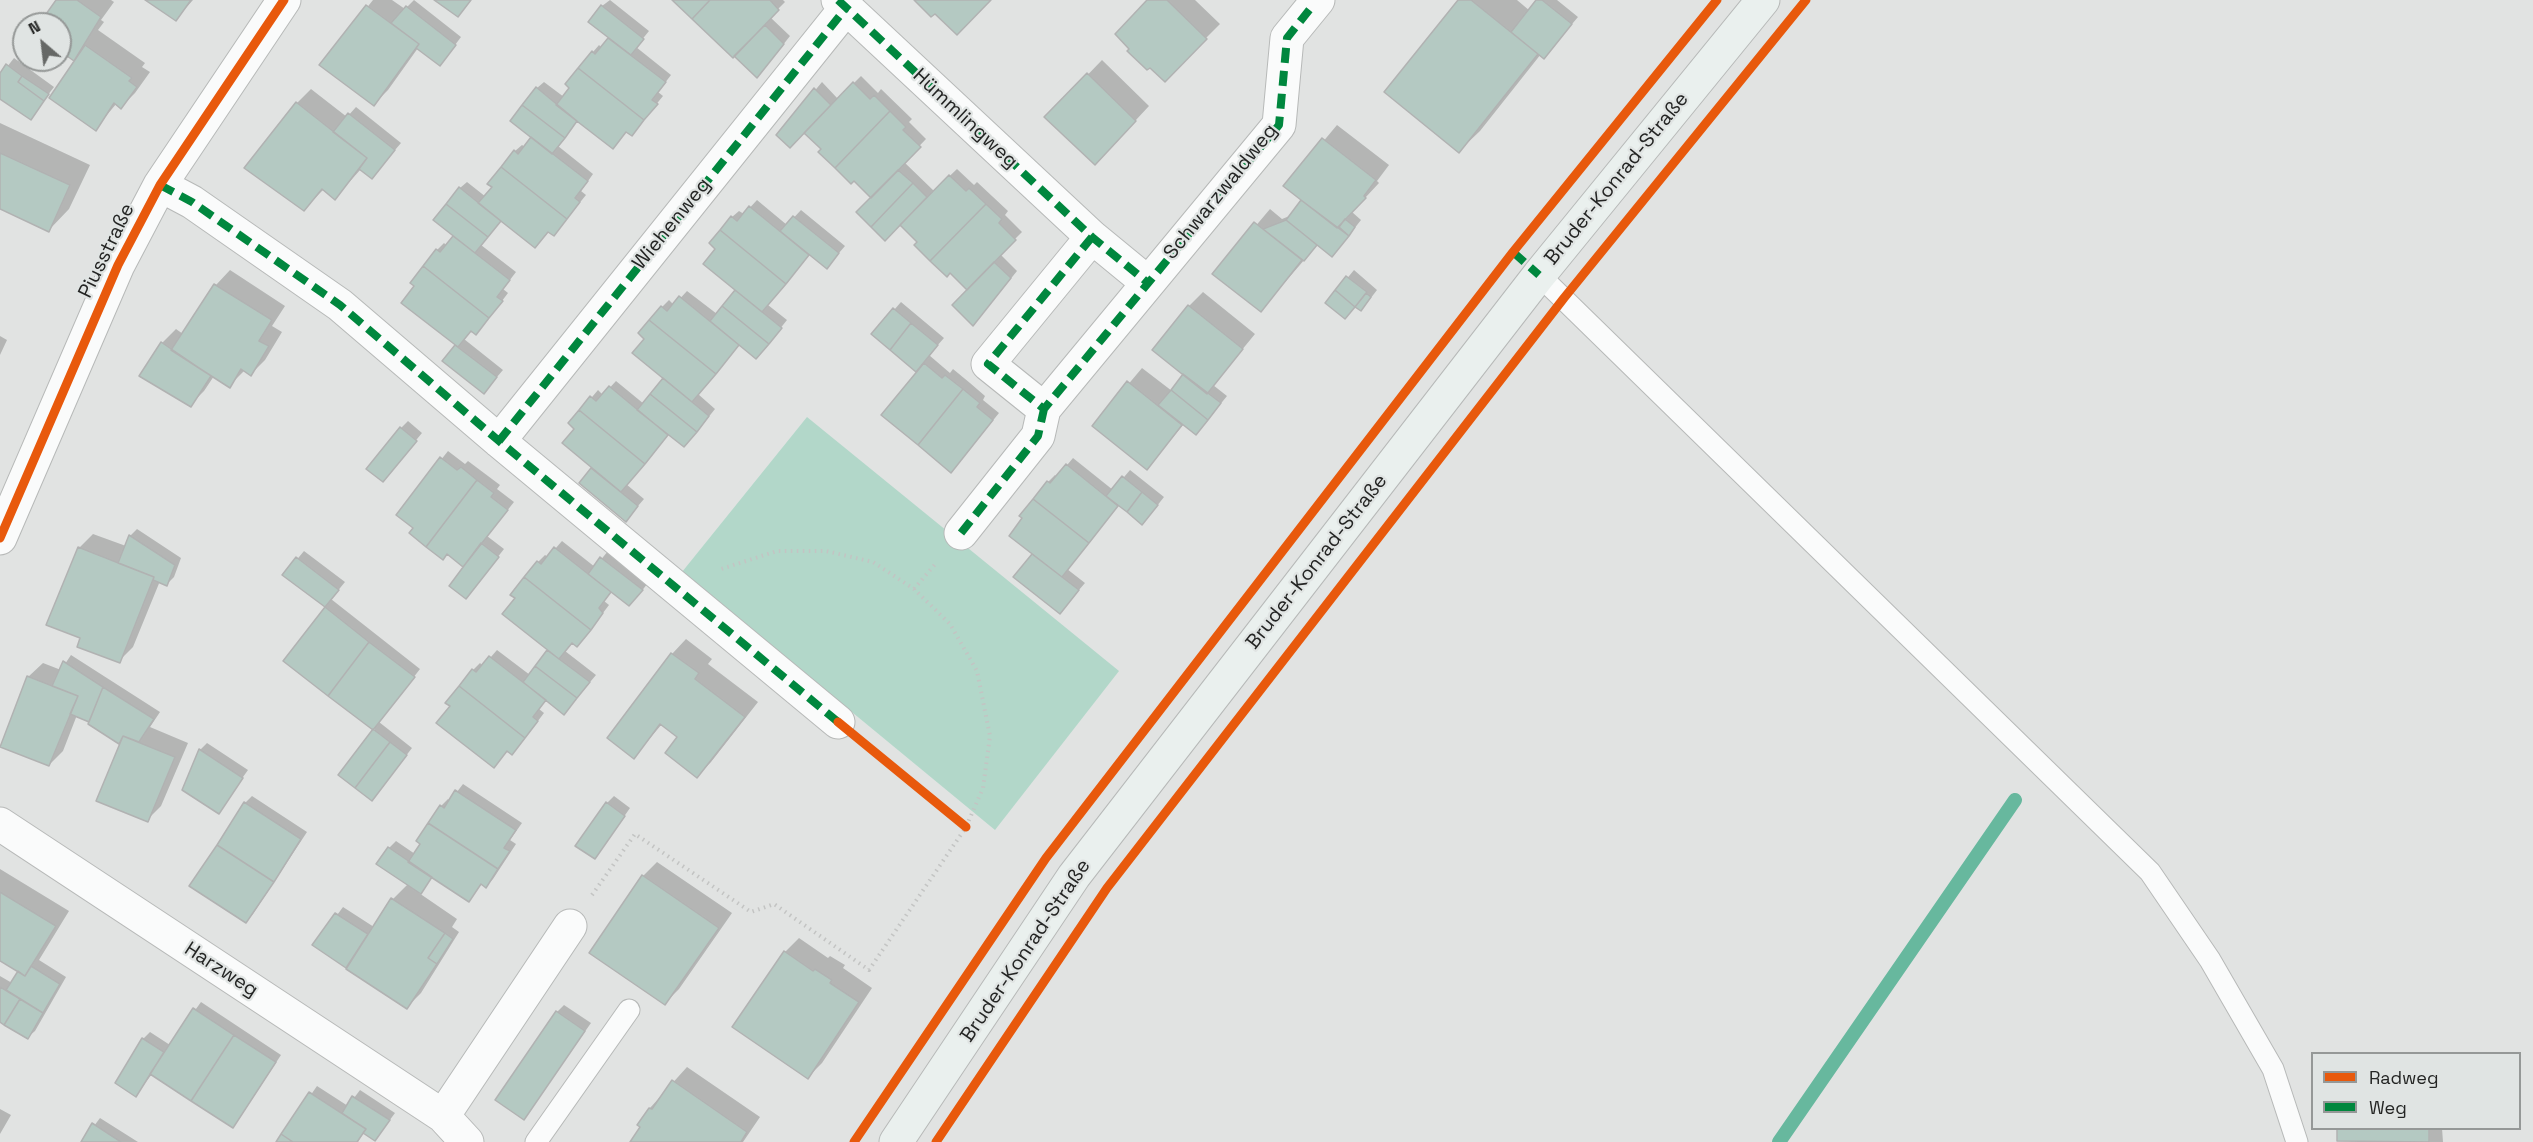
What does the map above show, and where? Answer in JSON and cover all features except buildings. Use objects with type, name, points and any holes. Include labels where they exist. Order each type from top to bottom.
[{"type":"street","name":"Piusstraße","points":[[0,538],[118,265],[160,185],[284,0]]},
{"type":"street","name":"Schwarzwaldweg","points":[[961,533],[1038,436],[1044,409],[1279,125],[1287,38],[1318,0]]},
{"type":"street","name":"Bruder-Konrad-Straße","points":[[896,1142],[1074,876],[1539,275],[1763,0]]},
{"type":"street","name":"Hümmlingweg","points":[[842,4],[1092,237]]},
{"type":"street","name":"Wiehenweg","points":[[499,441],[842,4]]},
{"type":"street","points":[[160,185],[192,202],[340,305],[499,441],[838,722]]},
{"type":"street","points":[[1044,409],[988,364],[1092,237],[1148,283]]},
{"type":"street","name":"Harzweg","points":[[0,824],[443,1116],[467,1142]]},
{"type":"street","points":[[443,1116],[570,926]]},
{"type":"lane","points":[[1539,275],[2150,872],[2210,960],[2273,1069],[2297,1142]]},
{"type":"lane","points":[[536,1142],[629,1010]]},
{"type":"path","points":[[570,926],[634,834],[751,912],[774,904],[868,970],[966,827],[983,788],[990,736],[977,671],[950,624],[914,589],[873,562],[826,551],[777,551],[723,567],[683,594]]},
{"type":"path","points":[[956,819],[966,827]]},
{"type":"green space","points":[[807,417],[1119,671],[995,830],[682,572]]},
{"type":"waterway","points":[[1779,1142],[2015,800]]},
{"type":"marked path","points":[[838,0],[1092,237],[1148,283]]},
{"type":"marked path","points":[[1092,237],[988,364],[1044,409],[1279,125],[1287,38],[1314,4]]},
{"type":"marked path","points":[[499,441],[846,8]]},
{"type":"marked path","points":[[160,185],[192,202],[340,305],[499,441],[838,722]]},
{"type":"marked path","points":[[1513,252],[1539,275]]},
{"type":"marked path","points":[[961,533],[1038,436],[1044,409]]},
{"type":"cycle path","points":[[0,538],[118,265],[160,185],[284,0]]},
{"type":"cycle path","points":[[854,1142],[1046,858],[1513,252],[1717,0]]},
{"type":"cycle path","points":[[936,1142],[1107,888],[1564,298],[1806,0]]},
{"type":"cycle path","points":[[838,722],[966,827]]}]
